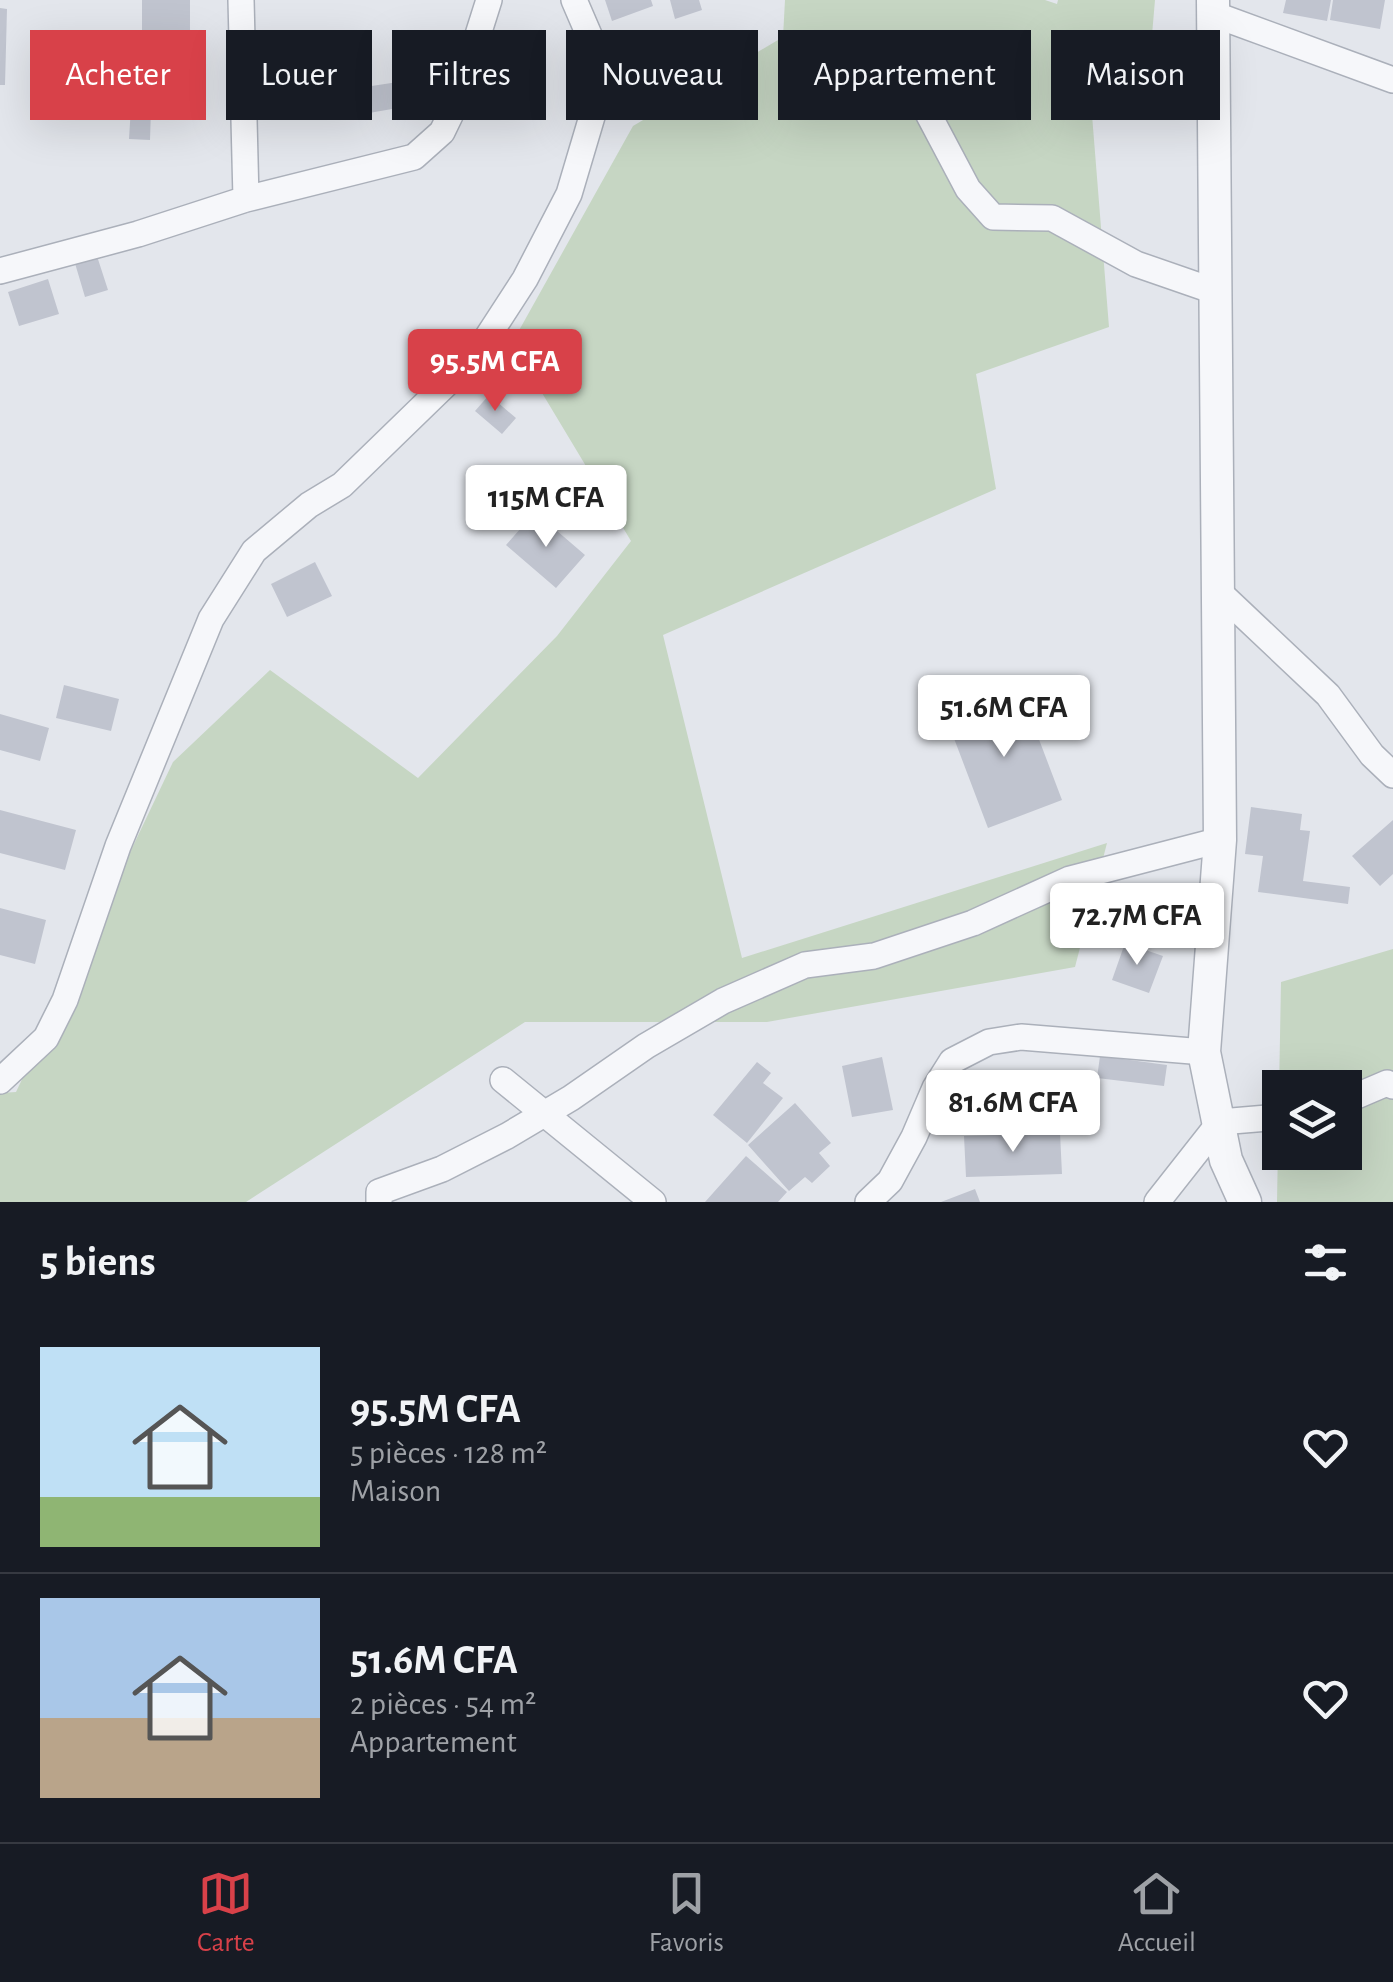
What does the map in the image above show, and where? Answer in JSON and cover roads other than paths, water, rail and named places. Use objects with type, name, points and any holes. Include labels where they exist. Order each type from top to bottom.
[{"type":"street","points":[[241,0],[246,200]]},
{"type":"street","points":[[0,271],[246,200],[414,157],[442,132],[457,101],[489,0]]},
{"type":"street","points":[[0,1080],[46,1038],[65,1000],[118,846],[211,619],[254,551],[309,505],[342,486],[474,356],[525,279],[569,194],[602,84],[600,58],[574,0]]},
{"type":"street","points":[[1246,1202],[1226,1160],[1204,1052],[1220,840],[1213,7],[1393,80]]},
{"type":"street","points":[[931,120],[968,189],[993,217],[1052,218],[1136,264],[1214,292]]},
{"type":"street","points":[[1220,592],[1328,695],[1372,755],[1393,775]]},
{"type":"street","points":[[379,1202],[380,1192],[442,1170],[545,1114],[722,1000],[805,965],[874,956],[973,924],[1070,879],[1220,840]]},
{"type":"street","points":[[868,1202],[890,1180],[952,1062],[988,1042],[1021,1037],[1204,1052]]},
{"type":"street","points":[[502,1080],[653,1202]]},
{"type":"street","points":[[1362,1093],[1387,1082],[1393,1086]]},
{"type":"street","points":[[1157,1202],[1220,1122],[1262,1119]]}]
